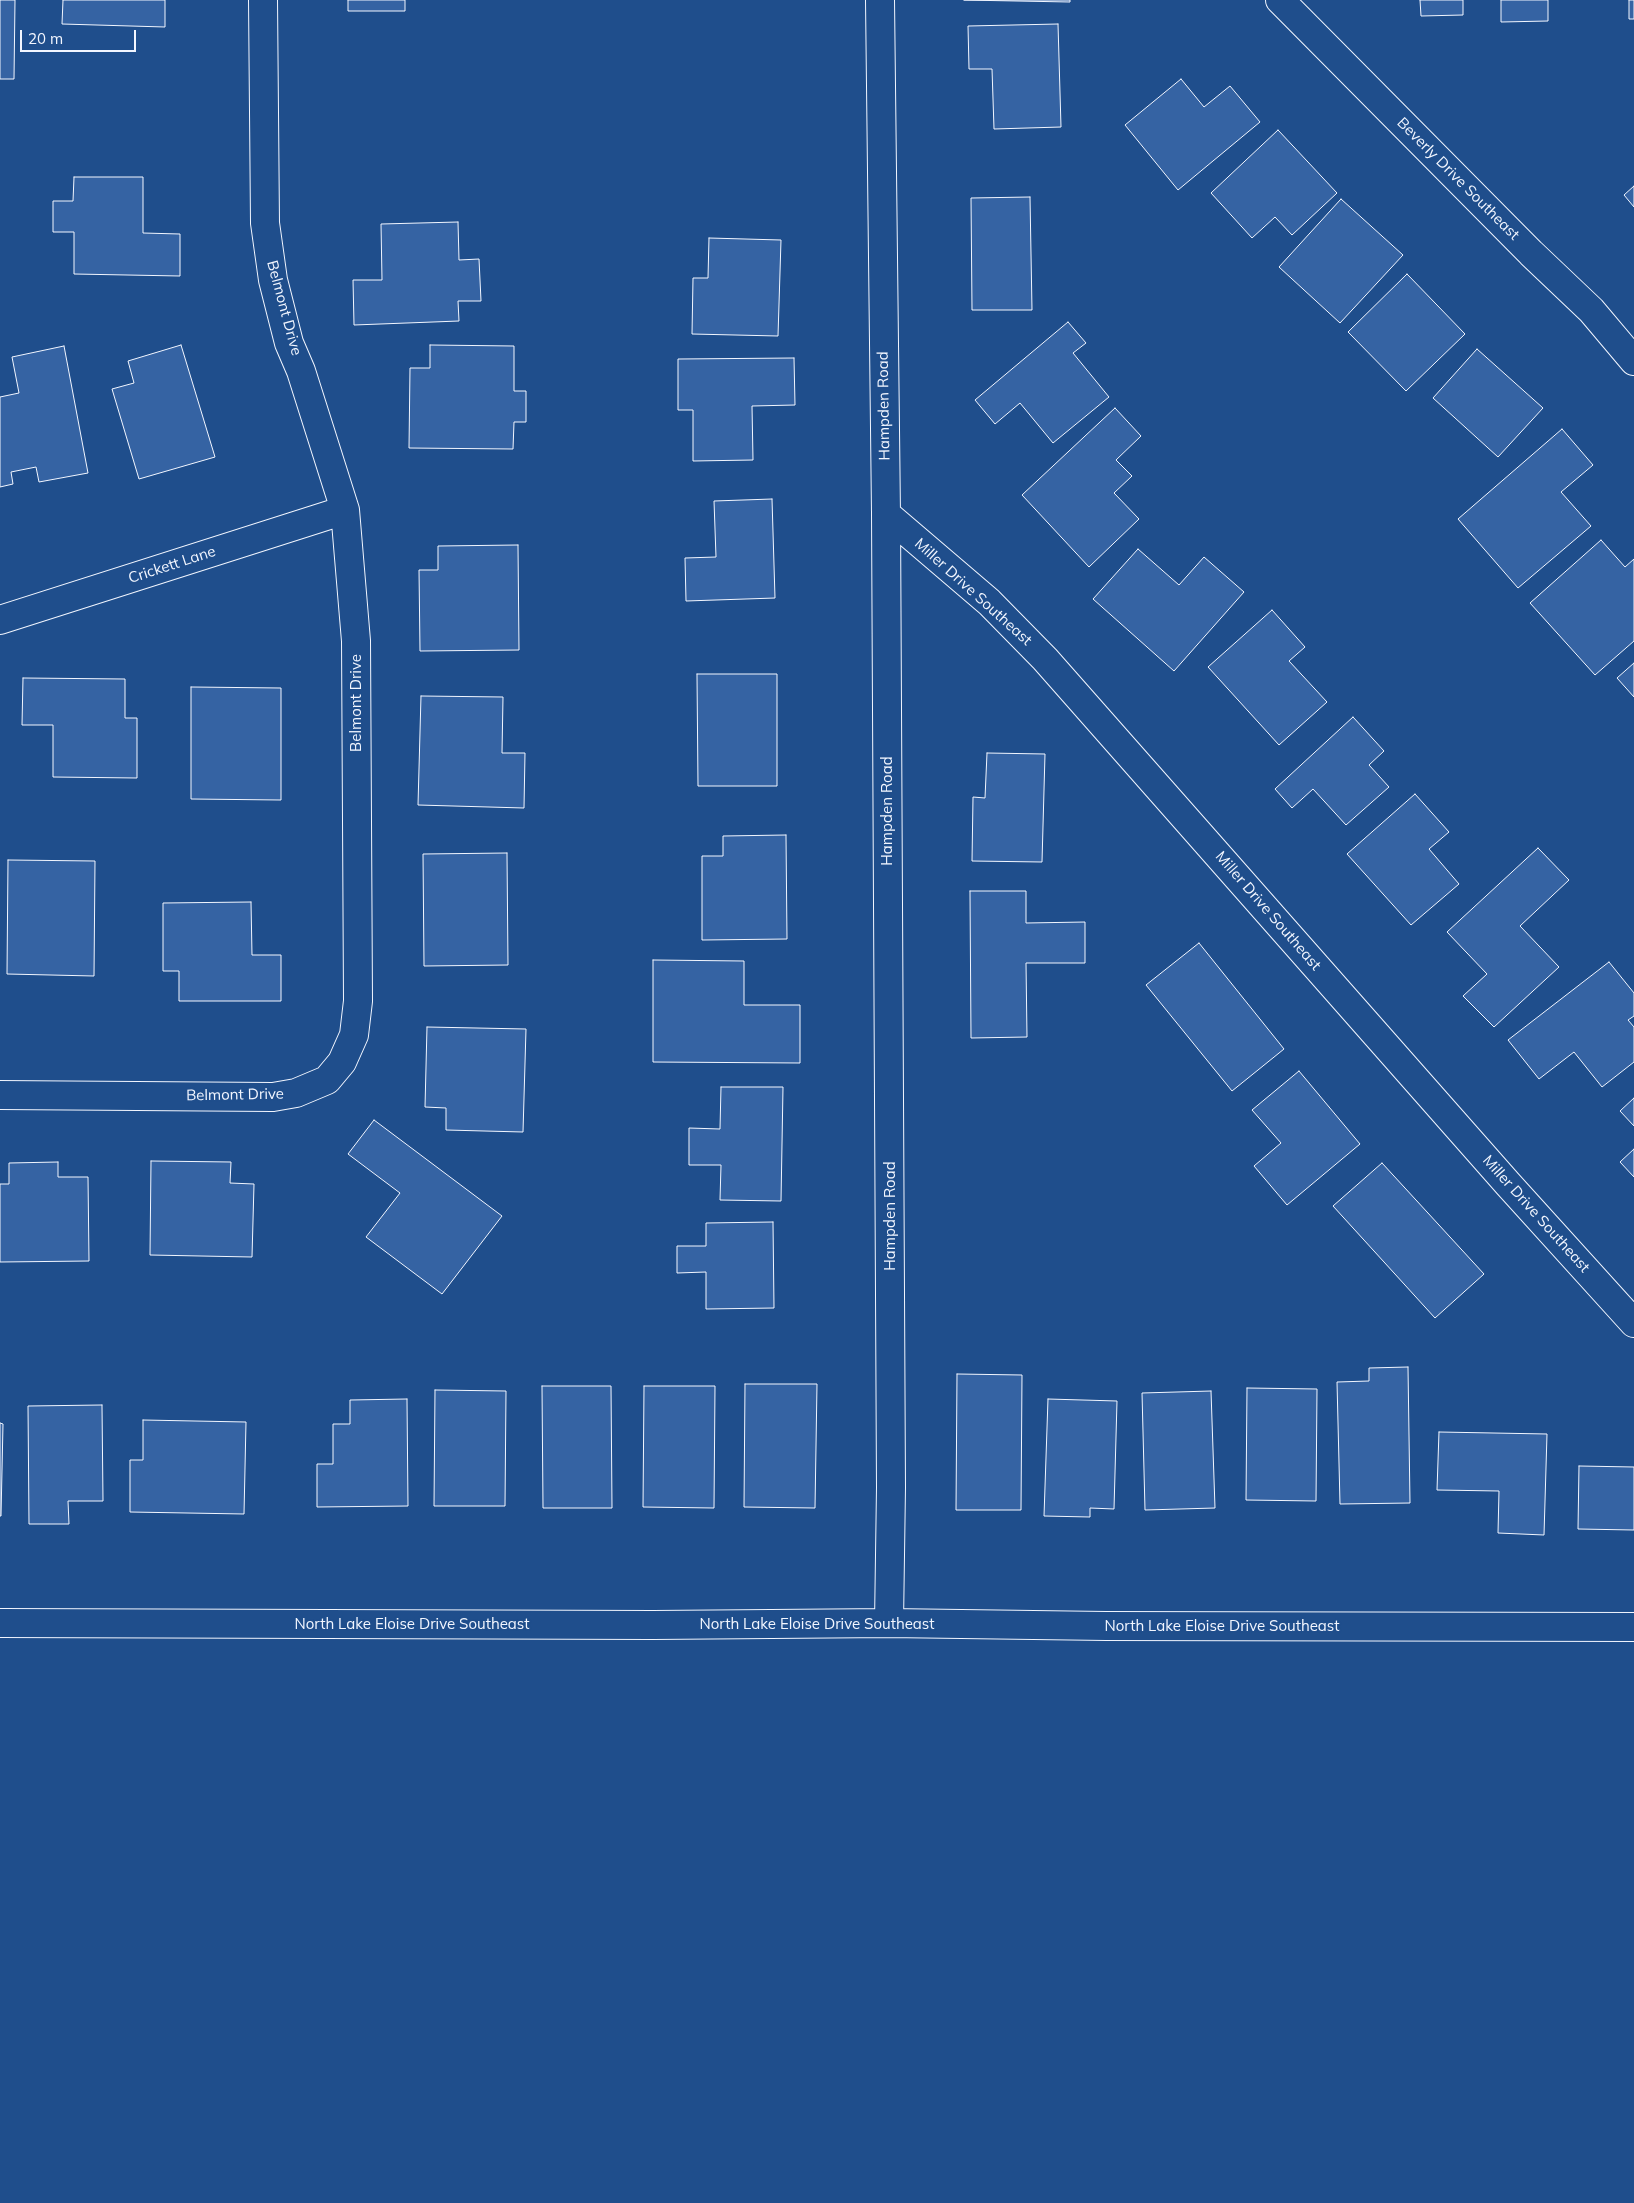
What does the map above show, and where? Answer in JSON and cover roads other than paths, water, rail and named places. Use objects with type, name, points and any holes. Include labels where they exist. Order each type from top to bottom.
[{"type":"street","name":"Belmont Drive","points":[[0,1095],[274,1097],[296,1092],[326,1080],[342,1062],[354,1035],[358,1001],[356,641],[345,510],[301,371],[290,343],[273,280],[266,223],[263,0]]},
{"type":"street","name":"Hampden Road","points":[[880,0],[886,514],[891,1477],[889,1623]]},
{"type":"street","name":"Beverly Drive Southeast","points":[[1280,0],[1531,253],[1591,310],[1634,361]]},
{"type":"street","name":"Crickett Lane","points":[[0,620],[345,510]]},
{"type":"street","name":"Miller Drive Southeast","points":[[886,514],[989,602],[1045,659],[1508,1184],[1634,1323]]},
{"type":"street","name":"North Lake Eloise Drive Southeast","points":[[0,1624],[653,1625],[889,1623],[1106,1626],[1634,1627]]}]
